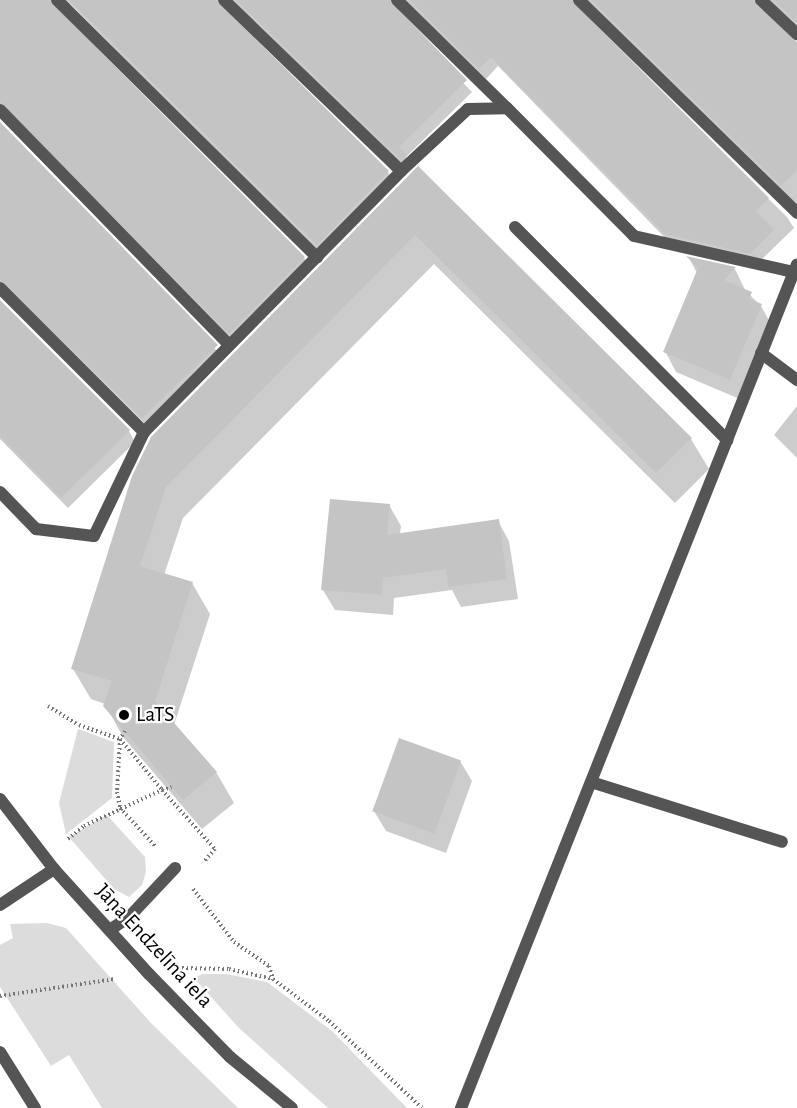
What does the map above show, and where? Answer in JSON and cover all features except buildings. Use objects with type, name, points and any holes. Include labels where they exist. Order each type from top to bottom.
[{"type":"street","points":[[57,0],[317,257]]},
{"type":"street","points":[[224,0],[401,171]]},
{"type":"street","points":[[397,0],[634,236],[795,268],[461,1108]]},
{"type":"street","points":[[579,0],[797,213]]},
{"type":"street","points":[[761,0],[797,34]]},
{"type":"street","points":[[0,492],[36,529],[94,536],[144,432],[401,171],[468,109],[507,108]]},
{"type":"street","points":[[0,110],[229,345]]},
{"type":"street","points":[[515,226],[727,440]]},
{"type":"street","points":[[0,288],[144,432]]},
{"type":"street","points":[[761,353],[797,380]]},
{"type":"street","points":[[591,782],[782,842]]},
{"type":"street","name":"Jāņa Endzelīna iela","points":[[0,799],[54,869],[149,974],[231,1057],[292,1108]]},
{"type":"street","points":[[110,930],[130,916],[175,868]]},
{"type":"street","points":[[0,905],[54,869]]},
{"type":"street","points":[[0,1052],[36,1108]]},
{"type":"path","points":[[48,706],[79,725],[120,739],[162,790],[216,849],[187,881]]},
{"type":"path","points":[[125,731],[120,739],[117,792],[120,808],[187,881],[234,942],[269,966],[273,979]]},
{"type":"path","points":[[54,869],[69,837],[120,808],[172,787]]},
{"type":"path","points":[[0,996],[191,966],[229,969],[273,979],[329,1021],[422,1108]]},
{"type":"shaded area","points":[[78,729],[114,742],[112,798],[66,834],[59,803]]},
{"type":"shaded area","points":[[107,815],[145,857],[146,872],[142,885],[129,897],[114,889],[69,837]]},
{"type":"shaded area","points":[[47,923],[66,928],[151,1023],[238,1108],[102,1108],[69,1055],[51,1066],[0,987],[0,945],[13,938],[10,924]]},
{"type":"shaded area","points":[[202,974],[226,974],[267,982],[332,1031],[407,1108],[328,1108],[239,1028],[194,978]]},
{"type":"place","name":"LaTS","points":[[124,715]]}]
